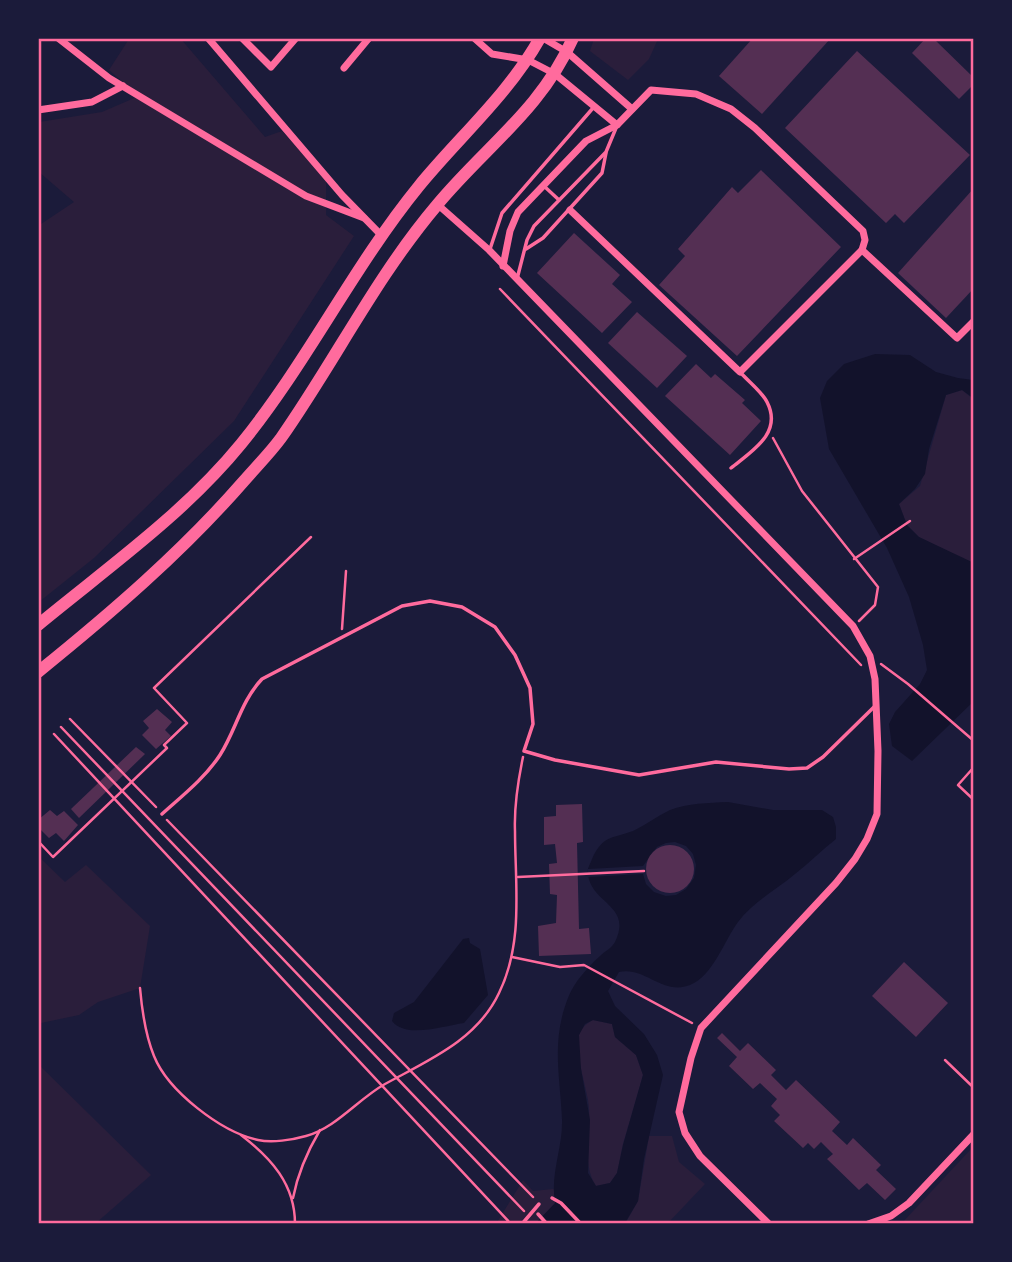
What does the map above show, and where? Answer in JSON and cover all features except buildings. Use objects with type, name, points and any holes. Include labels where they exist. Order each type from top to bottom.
[{"type":"main road","points":[[38,625],[178,510],[240,446],[284,387],[382,237],[419,186],[484,114],[528,60],[541,38]]},
{"type":"main road","points":[[38,672],[93,628],[207,523],[280,439],[392,263],[438,204],[520,120],[555,74],[573,38]]},
{"type":"street","points":[[58,38],[123,86],[306,196],[364,218]]},
{"type":"street","points":[[208,38],[342,195],[382,237]]},
{"type":"street","points":[[214,46],[221,38]]},
{"type":"street","points":[[242,38],[271,67],[296,38]]},
{"type":"street","points":[[344,68],[369,38]]},
{"type":"street","points":[[474,38],[492,54],[528,60],[555,74],[617,125]]},
{"type":"street","points":[[541,38],[567,52],[632,109]]},
{"type":"street","points":[[38,110],[92,102],[123,86]]},
{"type":"street","points":[[503,266],[510,231],[518,212],[586,141],[617,125],[651,90],[695,93],[731,109],[755,128],[863,230],[865,240],[862,250],[740,372],[570,210]]},
{"type":"street","points":[[438,204],[489,250],[853,626],[870,656],[875,679],[877,814],[867,839],[836,883],[701,1028],[679,1112],[685,1133],[700,1156],[769,1223]]},
{"type":"street","points":[[862,250],[957,338],[974,321]]},
{"type":"street","points":[[868,1223],[891,1216],[909,1203],[974,1134]]},
{"type":"lane","points":[[489,250],[502,213],[595,106]]},
{"type":"lane","points":[[524,250],[543,238],[602,173],[606,152],[617,125]]},
{"type":"lane","points":[[517,281],[527,240],[534,226],[606,152]]},
{"type":"lane","points":[[543,186],[559,200]]},
{"type":"lane","points":[[731,468],[769,432],[773,422],[767,401],[740,372]]},
{"type":"lane","points":[[162,814],[215,762],[250,691],[262,679],[402,606],[430,601],[462,607],[495,627],[515,655],[530,688],[533,724],[524,751],[555,760],[639,775],[716,762],[789,769],[807,768],[875,706]]},
{"type":"lane","points":[[552,1198],[581,1223]]},
{"type":"lane","points":[[522,1223],[538,1204]]},
{"type":"lane","points":[[538,1214],[547,1223]]},
{"type":"path","points":[[500,289],[875,679]]},
{"type":"path","points":[[769,432],[802,491],[878,587],[875,605],[853,626]]},
{"type":"path","points":[[854,559],[910,521]]},
{"type":"path","points":[[38,841],[54,857],[167,748],[164,746],[187,723],[154,688],[312,537]]},
{"type":"path","points":[[342,636],[346,571]]},
{"type":"path","points":[[870,656],[908,684],[974,741]]},
{"type":"path","points":[[70,719],[538,1204]]},
{"type":"path","points":[[61,727],[529,1216]]},
{"type":"path","points":[[54,734],[511,1223]]},
{"type":"path","points":[[238,1133],[260,1141],[308,1136],[382,1086],[446,1051],[484,1020],[500,993],[512,957],[517,929],[514,829],[524,751]]},
{"type":"path","points":[[974,767],[958,785],[974,800]]},
{"type":"path","points":[[517,877],[644,871]]},
{"type":"path","points":[[512,957],[560,967],[583,965],[672,1010],[701,1028]]},
{"type":"path","points":[[140,988],[144,1023],[154,1057],[176,1090],[238,1133],[270,1160],[293,1198]]},
{"type":"path","points":[[945,1060],[974,1088]]},
{"type":"path","points":[[295,1223],[293,1198],[297,1177],[306,1154],[322,1128]]},
{"type":"shaded area","points":[[180,38],[265,137],[282,131],[326,178],[326,215],[354,236],[234,421],[94,558],[39,602],[38,226],[74,202],[39,172],[39,122],[102,112],[139,96],[109,70],[129,39]]},
{"type":"shaded area","points":[[594,38],[658,39],[649,59],[628,80],[590,51]]},
{"type":"shaded area","points":[[875,354],[910,355],[936,372],[973,380],[973,398],[962,390],[946,395],[929,449],[925,474],[915,489],[899,504],[907,525],[919,537],[974,563],[973,702],[912,761],[892,746],[889,724],[895,712],[920,684],[927,670],[923,645],[909,597],[887,548],[829,449],[820,398],[827,381],[844,364]]},
{"type":"shaded area","points":[[962,390],[973,399],[973,564],[919,537],[907,525],[899,504],[920,486],[946,395]]},
{"type":"shaded area","points":[[728,802],[773,810],[822,810],[833,817],[836,839],[744,915],[712,966],[690,985],[671,987],[637,973],[619,972],[608,991],[615,1006],[644,1034],[657,1055],[663,1075],[644,1159],[638,1201],[625,1223],[535,1224],[555,1203],[554,1181],[562,1130],[558,1044],[563,1014],[578,981],[614,944],[619,930],[619,920],[615,912],[591,884],[588,868],[592,859],[604,842],[633,831],[670,810]],"holes":[[[593,1020],[612,1024],[615,1037],[636,1055],[643,1075],[617,1173],[610,1183],[596,1186],[588,1173],[590,1120],[581,1069],[579,1035],[585,1024]]]},
{"type":"shaded area","points":[[38,856],[65,882],[86,865],[150,926],[140,988],[98,1002],[79,1015],[41,1023],[38,1021]]},
{"type":"shaded area","points":[[469,938],[470,943],[480,949],[488,995],[464,1023],[415,1030],[398,1026],[392,1021],[394,1013],[414,1002],[463,939]]},
{"type":"shaded area","points":[[593,1020],[612,1024],[615,1037],[636,1055],[643,1075],[617,1173],[610,1183],[596,1186],[589,1166],[589,1111],[578,1042],[581,1030]]},
{"type":"shaded area","points":[[38,1064],[151,1175],[96,1223],[39,1223]]},
{"type":"shaded area","points":[[649,1136],[672,1136],[679,1162],[705,1184],[668,1223],[625,1224],[638,1201]]},
{"type":"shaded area","points":[[973,1147],[973,1223],[902,1223]]},
{"type":"shaded area","points":[[523,1180],[533,1191],[553,1189],[623,1223],[496,1224]]},
{"type":"pier","points":[[675,842],[686,846],[693,854],[696,865],[694,878],[686,889],[676,895],[666,896],[654,892],[646,884],[643,874],[588,877],[588,869],[643,866],[657,847]]}]
